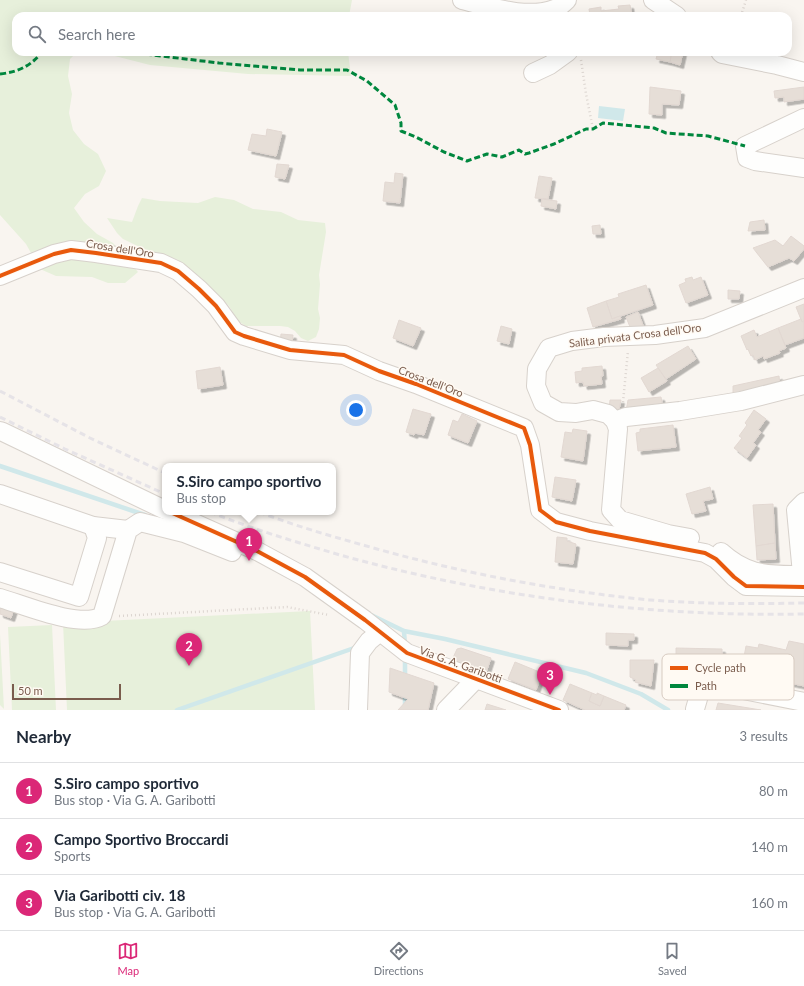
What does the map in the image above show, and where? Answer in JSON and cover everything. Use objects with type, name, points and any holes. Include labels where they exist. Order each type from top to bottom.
[{"type":"street","points":[[462,0],[521,12]]},
{"type":"street","points":[[539,12],[558,7],[568,0]]},
{"type":"street","points":[[568,0],[569,12]]},
{"type":"street","points":[[653,0],[671,12]]},
{"type":"street","points":[[533,73],[575,56]]},
{"type":"street","points":[[732,56],[804,72]]},
{"type":"street","points":[[804,118],[745,146],[747,158],[756,161],[804,168]]},
{"type":"street","name":"Crosa dell'Oro","points":[[0,276],[54,254],[71,250],[161,264],[178,271],[199,290],[216,306],[235,332],[290,350],[344,355],[379,371],[416,384],[524,428],[530,445],[540,510],[556,522],[590,532],[705,553],[716,559],[734,577],[746,586],[803,579]]},
{"type":"street","name":"Salita privata Crosa dell'Oro","points":[[618,420],[608,414],[593,410],[576,413],[559,412],[543,403],[536,386],[537,369],[549,348],[572,341],[604,337],[655,335],[705,328],[804,288]]},
{"type":"street","points":[[804,385],[741,401],[680,411],[626,417],[618,420],[611,510],[620,520],[668,534],[699,540],[715,545],[730,560],[750,571],[803,579],[796,510],[804,502]]},
{"type":"street","points":[[0,431],[162,509]]},
{"type":"street","points":[[0,494],[94,526],[128,530]]},
{"type":"street","name":"Via G. A. Garibotti","points":[[177,515],[257,551],[305,577],[365,620],[407,654],[559,710]]},
{"type":"street","points":[[0,598],[63,618],[97,620],[102,616],[128,530],[140,522],[184,533],[234,553],[257,551]]},
{"type":"street","points":[[0,572],[79,597],[97,538],[94,526]]},
{"type":"street","points":[[358,710],[360,653],[369,641],[380,632]]},
{"type":"street","points":[[446,710],[476,679]]},
{"type":"street","points":[[695,709],[698,700]]},
{"type":"street","points":[[794,700],[804,702]]},
{"type":"path","points":[[742,12],[746,0]]},
{"type":"path","points":[[575,56],[586,94],[593,129]]},
{"type":"path","points":[[618,420],[630,336]]},
{"type":"path","points":[[102,616],[287,607],[333,616]]},
{"type":"green space","points":[[0,0],[352,0],[350,12],[12,12],[12,56],[73,56],[70,59],[68,76],[72,94],[69,113],[73,130],[84,144],[98,154],[106,171],[99,186],[85,194],[74,208],[84,222],[97,234],[113,243],[138,272],[125,283],[108,283],[92,277],[56,276],[40,269],[26,244],[0,215]]},
{"type":"green space","points":[[115,56],[348,56],[351,76],[248,74],[150,65]]},
{"type":"green space","points":[[215,197],[234,200],[253,209],[281,212],[298,220],[325,223],[326,232],[319,275],[320,284],[318,309],[320,318],[319,329],[316,337],[308,341],[301,338],[295,331],[288,327],[246,326],[238,321],[229,306],[223,300],[215,296],[192,271],[178,260],[146,250],[123,239],[107,218],[132,222],[142,198],[160,201],[198,203]]},
{"type":"green space","points":[[310,611],[315,710],[67,710],[63,623]]},
{"type":"green space","points":[[52,625],[56,710],[12,710],[8,627]]},
{"type":"green space","points":[[0,634],[4,709],[0,705]]},
{"type":"water","points":[[599,106],[625,109],[623,121],[598,118]]},
{"type":"building","points":[[630,5],[631,12],[589,12],[589,9],[601,7],[601,11],[619,9],[618,6]]},
{"type":"building","points":[[657,56],[671,56],[670,62],[656,59]]},
{"type":"building","points":[[671,56],[682,56],[680,65],[670,62]]},
{"type":"building","points":[[650,87],[681,91],[679,105],[662,104],[662,115],[649,114]]},
{"type":"building","points":[[804,87],[804,99],[784,102],[784,97],[775,98],[774,91]]},
{"type":"building","points":[[267,129],[282,132],[276,156],[248,150],[252,134],[266,136]]},
{"type":"building","points":[[277,164],[289,165],[285,179],[275,177]]},
{"type":"building","points":[[395,173],[403,174],[400,203],[383,201],[385,182],[394,183]]},
{"type":"building","points":[[539,176],[552,178],[548,199],[535,198]]},
{"type":"building","points":[[542,199],[557,201],[556,209],[541,206]]},
{"type":"building","points":[[764,220],[765,230],[748,231],[750,222]]},
{"type":"building","points":[[600,225],[601,234],[593,234],[592,226]]},
{"type":"building","points":[[791,236],[804,246],[804,249],[794,261],[789,258],[768,267],[753,248],[775,240],[783,246]]},
{"type":"building","points":[[692,277],[693,280],[701,277],[708,295],[686,303],[679,285],[686,282],[685,279]]},
{"type":"building","points":[[646,285],[653,305],[612,319],[606,301],[619,297],[618,294]]},
{"type":"building","points":[[728,290],[740,291],[739,299],[728,299]]},
{"type":"building","points":[[606,301],[612,319],[620,316],[621,319],[593,327],[587,308]]},
{"type":"building","points":[[804,304],[804,321],[802,322],[796,307]]},
{"type":"building","points":[[638,312],[644,328],[632,332],[626,317]]},
{"type":"building","points":[[801,319],[802,322],[804,321],[804,338],[785,345],[778,328]]},
{"type":"building","points":[[399,320],[421,328],[413,346],[393,338]]},
{"type":"building","points":[[501,326],[512,329],[509,344],[497,341]]},
{"type":"building","points":[[778,328],[786,348],[779,351],[780,353],[764,359],[763,356],[755,360],[753,355],[751,356],[748,349],[747,350],[741,336],[754,330],[757,337]]},
{"type":"building","points":[[281,334],[293,335],[292,344],[280,343]]},
{"type":"building","points":[[688,346],[696,359],[666,379],[656,365]]},
{"type":"building","points":[[602,366],[602,384],[584,386],[583,382],[576,383],[575,372],[582,371],[582,368]]},
{"type":"building","points":[[220,367],[223,385],[198,389],[196,371]]},
{"type":"building","points":[[658,368],[667,381],[649,392],[641,378]]},
{"type":"building","points":[[779,376],[780,385],[733,397],[733,386]]},
{"type":"building","points":[[661,397],[663,408],[626,411],[628,400]]},
{"type":"building","points":[[610,400],[621,400],[619,410],[609,410]]},
{"type":"building","points":[[413,409],[431,414],[424,435],[415,433],[414,435],[406,432]]},
{"type":"building","points":[[754,410],[766,419],[758,430],[761,432],[753,443],[756,445],[747,458],[734,448],[742,438],[739,436],[747,425],[745,423]]},
{"type":"building","points":[[462,414],[477,421],[468,443],[448,435],[453,420],[458,422]]},
{"type":"building","points":[[673,425],[676,447],[638,451],[636,433],[640,432],[640,429]]},
{"type":"building","points":[[573,429],[587,431],[583,461],[561,457],[565,432],[572,433]]},
{"type":"building","points":[[555,477],[576,480],[572,501],[552,497]]},
{"type":"building","points":[[710,487],[713,499],[703,501],[706,511],[692,514],[686,494]]},
{"type":"building","points":[[773,504],[775,543],[756,546],[753,505]]},
{"type":"building","points":[[557,537],[567,538],[567,541],[576,544],[573,564],[555,562]]},
{"type":"building","points":[[775,543],[776,559],[757,560],[756,546]]},
{"type":"building","points":[[0,604],[14,609],[11,618],[0,614]]},
{"type":"building","points":[[606,633],[634,634],[634,640],[628,640],[628,646],[606,645]]},
{"type":"building","points":[[789,641],[804,644],[804,686],[794,684],[794,654],[745,654],[746,646],[758,648],[759,644],[786,650]]},
{"type":"building","points":[[461,648],[491,658],[486,673],[452,660],[457,649]]},
{"type":"building","points":[[676,648],[722,649],[722,654],[676,654]]},
{"type":"building","points":[[630,660],[654,660],[651,686],[635,682],[636,680],[630,677]]},
{"type":"building","points":[[515,662],[542,673],[536,690],[508,679]]},
{"type":"building","points":[[390,668],[434,683],[428,710],[398,710],[408,699],[389,692]]},
{"type":"building","points":[[570,684],[592,693],[589,701],[600,706],[604,696],[626,705],[624,710],[585,710],[563,700]]},
{"type":"building","points":[[592,693],[597,695],[597,693],[604,696],[600,706],[589,701]]},
{"type":"building","points":[[718,703],[761,710],[716,710]]},
{"type":"building","points":[[487,704],[506,710],[485,710]]},
{"type":"waterway","points":[[0,466],[145,515]]},
{"type":"waterway","points":[[371,615],[404,631],[445,639],[586,673],[641,694],[668,710]]},
{"type":"waterway","points":[[404,631],[405,645]]},
{"type":"waterway","points":[[177,710],[357,647]]},
{"type":"waterway","points":[[405,657],[405,677]]},
{"type":"waterway","points":[[405,693],[405,710]]},
{"type":"railway","points":[[0,391],[90,438],[162,472]]},
{"type":"railway","points":[[0,417],[65,449],[162,493]]},
{"type":"railway","points":[[218,515],[258,530],[340,555],[397,570],[512,593],[628,608],[686,612],[804,614]]},
{"type":"railway","points":[[267,515],[318,532],[411,558],[479,574],[581,592],[669,601],[766,604],[804,603]]},
{"type":"marked path","points":[[0,74],[13,72],[24,68],[39,56]]},
{"type":"marked path","points":[[161,56],[300,70],[347,70],[367,81],[395,105],[401,123],[401,131],[444,152],[467,161],[487,154],[502,157],[519,150],[525,154],[529,153],[554,144],[586,129],[593,129],[603,123],[654,128],[666,133],[708,136],[745,146]]},
{"type":"cycle path","points":[[0,276],[54,254],[71,250],[161,263],[178,271],[199,289],[216,306],[235,332],[290,350],[344,355],[379,371],[416,384],[524,428],[530,445],[540,510],[556,522],[590,531],[705,553],[716,559],[734,577],[746,586],[804,587]]},
{"type":"cycle path","points":[[177,515],[257,551],[305,577],[365,620],[407,653],[559,710]]},
{"type":"place","name":"S.Siro campo sportivo","points":[[249,561]]},
{"type":"place","name":"Campo Sportivo Broccardi","points":[[189,666]]},
{"type":"place","name":"Via Garibotti civ. 18","points":[[550,695]]}]
